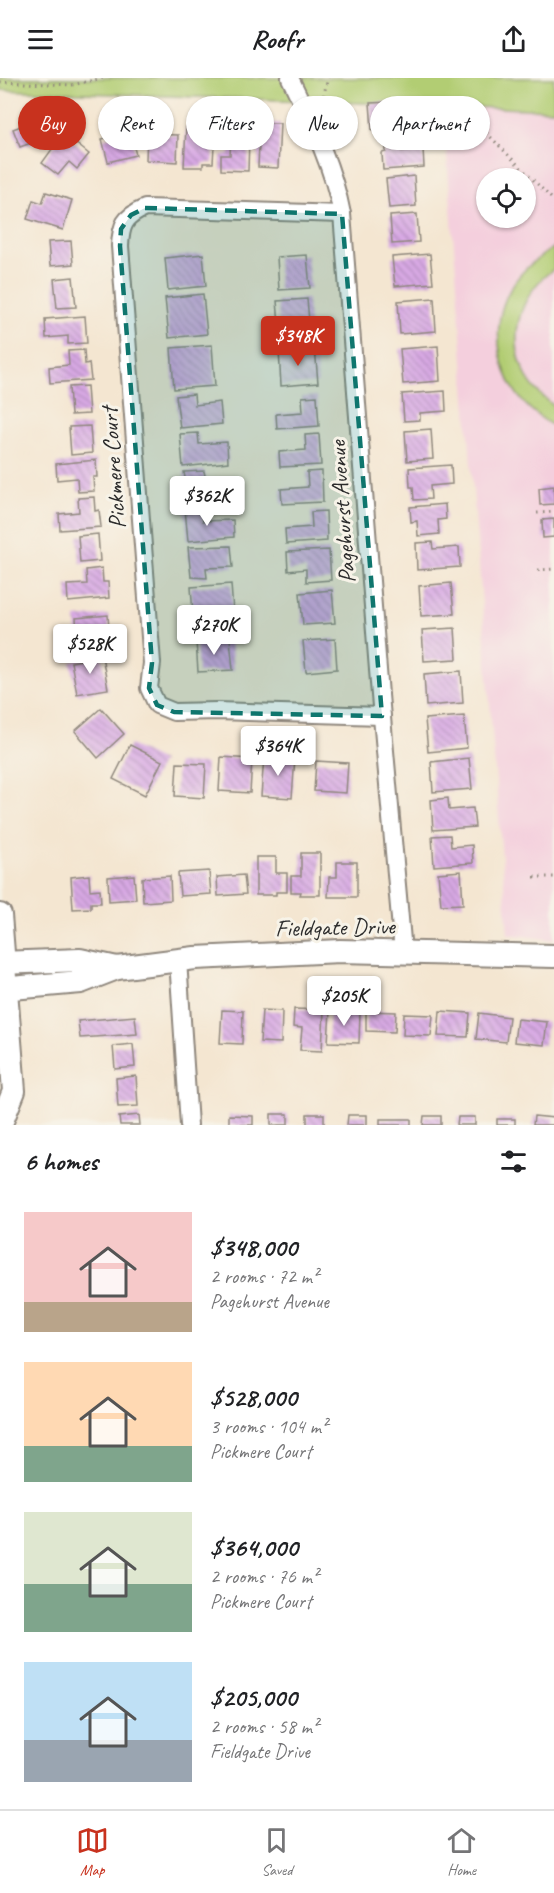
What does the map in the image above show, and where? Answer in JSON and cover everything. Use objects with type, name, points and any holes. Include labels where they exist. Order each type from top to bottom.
[{"type":"street","name":"Pagehurst Avenue","points":[[290,78],[316,132],[338,189],[342,214],[403,952]]},
{"type":"street","name":"Pickmere Court","points":[[342,214],[145,208],[131,214],[121,229],[120,246],[152,663],[149,687],[157,705],[174,712],[217,711],[382,716]]},
{"type":"street","points":[[0,915],[3,988],[14,1091],[2,1121]]},
{"type":"street","name":"Fieldgate Drive","points":[[3,988],[81,982],[117,968],[178,960],[340,951],[554,957]]},
{"type":"street","name":"Fieldgate Drive","points":[[2,963],[80,960],[117,968]]},
{"type":"street","points":[[178,960],[189,1125]]},
{"type":"path","points":[[0,82],[72,85],[103,78]]},
{"type":"path","points":[[322,96],[327,78]]},
{"type":"path","points":[[490,136],[554,201]]},
{"type":"path","points":[[537,513],[554,512]]},
{"type":"path","points":[[538,570],[554,569]]},
{"type":"path","points":[[534,877],[554,877]]},
{"type":"highlighted area","points":[[145,208],[342,214],[382,716],[174,712],[157,705],[149,688],[152,663],[120,246],[121,229],[131,215]]},
{"type":"shaded area","points":[[490,108],[554,110],[554,940],[508,934],[446,150],[490,150]]},
{"type":"green space","points":[[0,78],[554,78],[554,110],[490,108],[490,96],[370,96],[370,103],[358,103],[358,96],[286,96],[286,100],[274,100],[274,96],[186,97],[0,90]]},
{"type":"green space","points":[[554,247],[554,269],[533,289],[526,301],[518,328],[517,343],[519,357],[527,376],[537,390],[554,406],[554,426],[535,413],[513,387],[500,355],[499,338],[500,320],[511,288],[525,270]]},
{"type":"building","points":[[274,123],[280,123],[278,168],[258,167],[259,150],[274,150]]},
{"type":"building","points":[[18,127],[18,142],[13,129]]},
{"type":"building","points":[[186,127],[186,150],[214,150],[213,163],[203,163],[203,167],[184,167]]},
{"type":"building","points":[[174,135],[178,135],[177,162],[146,160],[146,150],[174,150]]},
{"type":"building","points":[[51,150],[84,150],[89,154],[77,169],[69,162],[58,175],[42,163]]},
{"type":"building","points":[[105,150],[135,150],[136,155],[108,162]]},
{"type":"building","points":[[230,150],[249,150],[248,171],[221,170],[221,155],[230,155]]},
{"type":"building","points":[[386,150],[423,150],[424,167],[383,170],[382,153]]},
{"type":"building","points":[[414,176],[416,206],[389,208],[386,179]]},
{"type":"building","points":[[46,192],[72,200],[63,230],[27,219],[33,200],[42,203]]},
{"type":"building","points":[[417,214],[419,242],[392,244],[390,216]]},
{"type":"building","points":[[71,241],[73,264],[50,266],[48,242]]},
{"type":"building","points":[[203,254],[206,286],[168,290],[165,258]]},
{"type":"building","points":[[430,254],[433,283],[395,286],[392,257]]},
{"type":"building","points":[[307,255],[310,288],[279,290],[277,257]]},
{"type":"building","points":[[73,277],[76,307],[57,308],[54,279]]},
{"type":"building","points":[[203,294],[207,334],[169,338],[165,298]]},
{"type":"building","points":[[434,298],[436,331],[400,334],[398,301]]},
{"type":"building","points":[[307,299],[310,332],[280,335],[277,301]]},
{"type":"building","points":[[85,316],[87,343],[68,344],[68,336],[46,338],[45,319]]},
{"type":"building","points":[[212,345],[215,386],[174,389],[171,348]]},
{"type":"building","points":[[438,346],[440,381],[403,384],[400,349]]},
{"type":"building","points":[[315,347],[318,383],[281,386],[279,350]]},
{"type":"building","points":[[84,350],[85,364],[89,363],[91,380],[50,383],[49,367],[69,365],[68,351]]},
{"type":"building","points":[[87,386],[89,414],[71,415],[69,387]]},
{"type":"building","points":[[445,391],[446,411],[420,413],[420,420],[404,421],[402,394]]},
{"type":"building","points":[[194,394],[195,405],[220,402],[222,424],[180,428],[176,396]]},
{"type":"building","points":[[317,396],[319,426],[277,429],[276,414],[303,412],[302,397]]},
{"type":"building","points":[[90,426],[92,453],[71,455],[69,427]]},
{"type":"building","points":[[431,429],[433,459],[407,461],[405,431]]},
{"type":"building","points":[[198,433],[199,444],[227,442],[228,462],[183,467],[180,434]]},
{"type":"building","points":[[319,434],[321,465],[280,467],[279,452],[306,450],[305,435]]},
{"type":"building","points":[[96,460],[97,477],[93,477],[94,491],[78,492],[77,478],[57,480],[56,464]]},
{"type":"building","points":[[451,465],[452,484],[430,486],[431,499],[414,500],[413,487],[410,487],[409,468]]},
{"type":"building","points":[[204,471],[206,481],[225,479],[227,497],[189,501],[184,472]]},
{"type":"building","points":[[322,471],[323,502],[282,504],[281,489],[308,487],[307,472]]},
{"type":"building","points":[[554,486],[554,504],[540,505],[539,488]]},
{"type":"building","points":[[94,497],[95,511],[99,510],[101,527],[60,530],[59,514],[79,512],[78,498]]},
{"type":"building","points":[[445,504],[446,519],[438,520],[439,534],[418,536],[417,521],[411,522],[410,507]]},
{"type":"building","points":[[201,508],[203,521],[233,520],[234,537],[188,541],[185,509]]},
{"type":"building","points":[[326,511],[327,541],[286,544],[285,529],[312,527],[311,512]]},
{"type":"building","points":[[554,519],[554,537],[543,538],[542,520]]},
{"type":"building","points":[[98,534],[100,561],[80,563],[78,536]]},
{"type":"building","points":[[432,542],[433,549],[459,547],[460,567],[417,570],[416,543]]},
{"type":"building","points":[[231,546],[233,567],[206,568],[207,578],[191,577],[188,547]]},
{"type":"building","points":[[329,550],[331,580],[306,582],[306,569],[288,571],[287,552]]},
{"type":"building","points":[[102,568],[103,582],[108,582],[109,598],[68,602],[67,585],[87,584],[86,570]]},
{"type":"building","points":[[451,583],[454,614],[421,616],[419,586]]},
{"type":"building","points":[[231,584],[234,625],[194,628],[191,587]]},
{"type":"building","points":[[332,590],[335,623],[303,625],[300,593]]},
{"type":"building","points":[[108,615],[110,643],[78,646],[76,618]]},
{"type":"building","points":[[455,628],[457,659],[424,661],[422,630]]},
{"type":"building","points":[[230,639],[233,670],[198,672],[196,641]]},
{"type":"building","points":[[335,639],[337,669],[306,672],[303,641]]},
{"type":"building","points":[[102,656],[108,689],[77,694],[71,662]]},
{"type":"building","points":[[461,671],[463,703],[426,706],[424,674]]},
{"type":"building","points":[[101,708],[124,734],[98,758],[75,731]]},
{"type":"building","points":[[464,716],[467,748],[428,752],[425,719]]},
{"type":"building","points":[[130,745],[162,761],[145,795],[113,779]]},
{"type":"building","points":[[221,757],[252,759],[250,793],[219,791]]},
{"type":"building","points":[[264,757],[295,758],[292,798],[261,796]]},
{"type":"building","points":[[469,758],[472,789],[433,792],[431,762]]},
{"type":"building","points":[[316,761],[348,763],[346,793],[314,791]]},
{"type":"building","points":[[177,763],[206,764],[204,798],[175,796]]},
{"type":"building","points":[[448,798],[449,810],[473,808],[475,827],[433,830],[431,800]]},
{"type":"building","points":[[450,835],[451,847],[472,845],[473,863],[434,866],[432,836]]},
{"type":"building","points":[[301,853],[320,853],[320,895],[300,895],[301,892],[291,892],[291,876],[301,876]]},
{"type":"building","points":[[256,857],[276,857],[276,873],[287,873],[287,892],[276,892],[276,895],[256,895]]},
{"type":"building","points":[[337,862],[357,862],[357,897],[328,897],[329,877],[337,877]]},
{"type":"building","points":[[209,871],[211,894],[180,896],[178,873]]},
{"type":"building","points":[[461,871],[463,904],[441,905],[438,873]]},
{"type":"building","points":[[89,875],[90,890],[100,889],[101,903],[91,903],[91,908],[73,909],[71,877]]},
{"type":"building","points":[[134,875],[136,899],[109,901],[108,877]]},
{"type":"building","points":[[244,875],[246,894],[218,896],[217,877]]},
{"type":"building","points":[[170,876],[171,900],[143,902],[142,878]]},
{"type":"building","points":[[294,1009],[324,1010],[322,1051],[300,1050],[302,1028],[293,1027]]},
{"type":"building","points":[[222,1010],[243,1011],[242,1044],[220,1043]]},
{"type":"building","points":[[262,1010],[282,1011],[281,1043],[260,1042]]},
{"type":"building","points":[[330,1011],[360,1012],[359,1043],[328,1042]]},
{"type":"building","points":[[366,1011],[396,1012],[395,1032],[366,1031]]},
{"type":"building","points":[[440,1011],[470,1013],[468,1037],[438,1036]]},
{"type":"building","points":[[479,1013],[509,1017],[506,1042],[476,1039]]},
{"type":"building","points":[[404,1014],[433,1015],[431,1036],[403,1035]]},
{"type":"building","points":[[135,1016],[137,1034],[80,1038],[78,1021]]},
{"type":"building","points":[[517,1019],[547,1022],[544,1045],[514,1042]]},
{"type":"building","points":[[133,1044],[135,1067],[115,1069],[113,1046]]},
{"type":"building","points":[[136,1076],[138,1106],[118,1107],[116,1078]]},
{"type":"building","points":[[271,1114],[288,1114],[288,1125],[271,1125]]},
{"type":"building","points":[[307,1114],[324,1114],[324,1125],[307,1125]]},
{"type":"building","points":[[139,1115],[140,1125],[120,1125],[119,1117]]},
{"type":"building","points":[[229,1115],[253,1116],[253,1125],[229,1125]]},
{"type":"building","points":[[348,1115],[367,1115],[367,1125],[347,1125]]},
{"type":"building","points":[[424,1116],[441,1116],[441,1125],[423,1125]]},
{"type":"building","points":[[534,1116],[554,1118],[554,1125],[533,1125]]},
{"type":"building","points":[[458,1117],[475,1117],[475,1125],[457,1125]]},
{"type":"building","points":[[380,1119],[411,1119],[411,1125],[380,1125]]},
{"type":"building","points":[[497,1119],[515,1119],[515,1125],[497,1125]]}]
